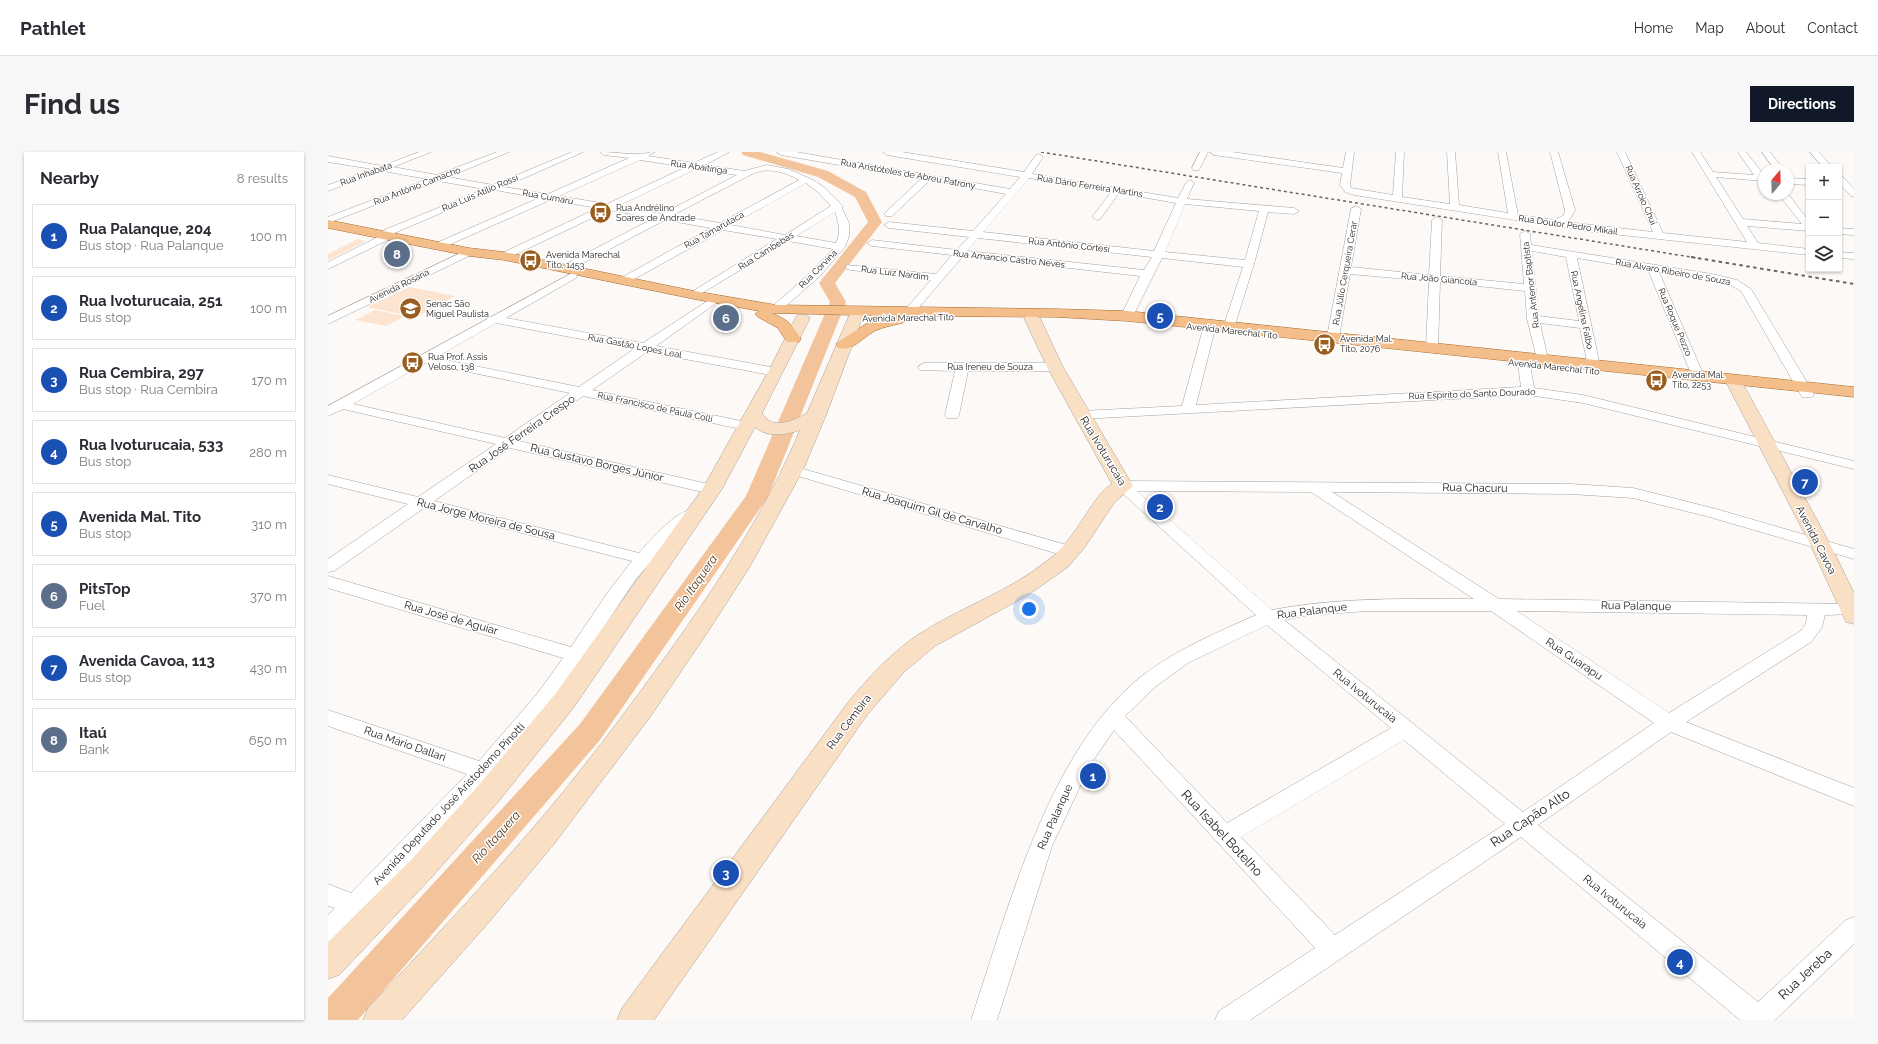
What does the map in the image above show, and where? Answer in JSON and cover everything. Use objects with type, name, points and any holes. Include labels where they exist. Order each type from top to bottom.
[{"type":"main road","name":"Avenida Marechal Tito","points":[[330,225],[469,252],[504,256],[568,272],[601,276],[694,295],[713,302]]},
{"type":"main road","name":"Avenida Marechal Tito","points":[[469,252],[496,260],[568,272],[713,302],[770,311],[851,315],[1056,313],[1127,316],[1230,325],[1594,366],[1698,376],[1735,383]]},
{"type":"main road","points":[[770,311],[784,325],[793,339]]},
{"type":"main road","name":"Avenida Marechal Tito","points":[[908,314],[1122,321],[1524,364],[1805,390],[1854,392]]},
{"type":"main road","points":[[844,345],[871,327],[908,314]]},
{"type":"main road","name":"Avenida Marechal Tito","points":[[1805,390],[1854,399]]},
{"type":"street","points":[[328,159],[350,152]]},
{"type":"street","name":"Rua Inhabata","points":[[328,188],[427,152]]},
{"type":"street","name":"Rua Antônio Camacho","points":[[330,225],[438,178],[505,152]]},
{"type":"street","name":"Rua Luis Atílio Rossi","points":[[328,266],[385,235],[493,187],[579,152]]},
{"type":"street","name":"Rua Abaitinga","points":[[604,152],[747,174]]},
{"type":"street","points":[[438,246],[651,152]]},
{"type":"street","points":[[504,256],[721,152]]},
{"type":"street","name":"Rua Aristóteles de Abreu Patrony","points":[[781,152],[1012,192]]},
{"type":"street","name":"Rua Dário Ferreira Martins","points":[[887,152],[1181,201],[1294,211]]},
{"type":"street","points":[[930,159],[940,152]]},
{"type":"street","points":[[1196,168],[1204,152]]},
{"type":"street","points":[[1214,152],[1268,156],[1347,171],[1350,152]]},
{"type":"street","points":[[1397,199],[1400,152]]},
{"type":"street","points":[[1451,152],[1456,209]]},
{"type":"street","points":[[1502,152],[1514,218]]},
{"type":"street","points":[[1554,152],[1570,210],[1568,216],[1556,224]]},
{"type":"street","name":"Rua Arroio Chui","points":[[1621,152],[1660,237]]},
{"type":"street","points":[[1696,152],[1755,247]]},
{"type":"street","points":[[1742,152],[1758,173]]},
{"type":"street","points":[[1766,152],[1775,164]]},
{"type":"street","points":[[1814,152],[1825,164]]},
{"type":"street","points":[[908,314],[1026,176],[1039,157]]},
{"type":"street","name":"Rua Cumaru","points":[[328,159],[840,247]]},
{"type":"street","points":[[328,412],[494,319],[568,272],[664,217],[747,174],[774,168],[805,180],[824,193],[838,206]]},
{"type":"street","name":"Rua Doutor Pedro Mikail","points":[[1347,171],[1345,185],[1348,190],[1397,199],[1556,224],[1660,237],[1806,252]]},
{"type":"street","points":[[1709,174],[1758,178]]},
{"type":"street","name":"Rua Antônio Cortesi","points":[[928,177],[889,220],[974,235],[1249,264]]},
{"type":"street","name":"Rua Tamarutaca","points":[[623,281],[805,180]]},
{"type":"street","points":[[1794,181],[1806,182]]},
{"type":"street","points":[[1127,316],[1147,274],[1159,254],[1160,247],[1190,183]]},
{"type":"street","points":[[1846,186],[1854,194]]},
{"type":"street","points":[[1097,217],[1116,191]]},
{"type":"street","points":[[1788,200],[1806,224]]},
{"type":"street","name":"Rua Cambebas","points":[[694,295],[838,206]]},
{"type":"street","name":"Rua Corvina","points":[[770,311],[823,266],[840,247],[844,236],[844,226],[838,206]]},
{"type":"street","points":[[1230,325],[1264,209]]},
{"type":"street","name":"Rua Júlio Cerqueira Cerar","points":[[1333,337],[1356,209]]},
{"type":"street","points":[[1432,348],[1436,279],[1437,220]]},
{"type":"street","points":[[1739,222],[1806,228]]},
{"type":"street","points":[[1842,231],[1854,232]]},
{"type":"street","name":"Rua Antenor Baptista","points":[[1525,234],[1533,319],[1542,360]]},
{"type":"street","name":"Rua Amancio Castro Neves","points":[[872,243],[958,254],[1147,274]]},
{"type":"street","name":"Rua Alvaro Ribeiro de Souza","points":[[1526,247],[1725,279],[1742,286],[1805,390]]},
{"type":"street","name":"Avenida Rosária","points":[[328,320],[469,252]]},
{"type":"street","name":"Rua Angelina Falbo","points":[[1571,254],[1594,366]]},
{"type":"street","points":[[1842,255],[1854,256]]},
{"type":"street","name":"Rua Luiz Nardim","points":[[851,267],[939,278]]},
{"type":"street","name":"Rua Roque Pezzo","points":[[1652,267],[1698,376]]},
{"type":"street","name":"Rua João Giancola","points":[[1346,270],[1531,288]]},
{"type":"street","name":"Rua José Ferreira Crespo","points":[[328,567],[713,302]]},
{"type":"street","points":[[328,964],[420,870],[488,794],[536,737],[595,660],[706,498],[734,451],[749,419],[793,339],[813,314]]},
{"type":"street","points":[[380,1020],[478,912],[544,835],[632,722],[738,568],[794,446],[817,415],[844,345],[851,315]]},
{"type":"street","name":"Rua Ivoturucaia","points":[[1032,318],[1055,367],[1081,415],[1123,486],[1269,617],[1758,1019]]},
{"type":"street","name":"Rua Gastão Lopes Leal","points":[[494,319],[776,372]]},
{"type":"street","points":[[1533,319],[1585,325]]},
{"type":"street","points":[[1188,408],[1208,329]]},
{"type":"street","name":"Rua Francisco de Paula Colli","points":[[423,359],[582,392],[749,419]]},
{"type":"street","points":[[1524,364],[1528,391]]},
{"type":"street","name":"Rua Ireneu de Souza","points":[[924,367],[1055,367]]},
{"type":"street","points":[[952,415],[962,367]]},
{"type":"street","name":"Avenida Cavoa","points":[[1735,383],[1820,544],[1852,613]]},
{"type":"street","name":"Rua Espírito do Santo Dourado","points":[[1081,415],[1188,408],[1528,391],[1582,399],[1765,442],[1854,465]]},
{"type":"street","name":"Rua Gustavo Borges Júnior","points":[[341,405],[508,443],[706,498]]},
{"type":"street","points":[[749,419],[758,423],[762,434],[794,446]]},
{"type":"street","points":[[734,451],[762,434]]},
{"type":"street","name":"Rua Joaquim Gil de Carvalho","points":[[794,446],[1071,552]]},
{"type":"street","points":[[1816,455],[1854,459]]},
{"type":"street","name":"Rua Jorge Moreira de Sousa","points":[[328,479],[643,559]]},
{"type":"street","name":"Rua Chacuru","points":[[1123,486],[1313,486],[1563,489],[1633,493],[1704,510],[1854,554]]},
{"type":"street","name":"Rua Cembira","points":[[634,1020],[854,714],[886,674],[910,652],[944,631],[1036,580],[1055,566],[1071,552],[1109,496],[1123,486]]},
{"type":"street","name":"Rua Guarapu","points":[[1313,486],[1495,605],[1668,724],[1854,797]]},
{"type":"street","name":"Avenida Deputado José Aristodemo Pinotti","points":[[328,931],[416,843],[483,771],[546,696],[574,654],[643,559],[662,538],[706,498]]},
{"type":"street","name":"Rua José de Aguiar","points":[[328,582],[574,654]]},
{"type":"street","name":"Rua Palanque","points":[[984,1020],[1041,846],[1082,760],[1113,716],[1148,682],[1181,658],[1222,637],[1269,617],[1309,610],[1369,605],[1816,608],[1852,613]]},
{"type":"street","name":"Rua Capão Alto","points":[[1228,1020],[1521,825],[1668,724],[1806,637],[1813,631],[1816,624],[1816,608]]},
{"type":"street","name":"Rua Isabel Botelho","points":[[1113,716],[1224,836],[1333,950]]},
{"type":"street","name":"Rua Mário Dallari","points":[[330,721],[483,771]]},
{"type":"street","points":[[1224,836],[1406,729]]},
{"type":"street","points":[[328,895],[354,905]]},
{"type":"street","name":"Rua Jereba","points":[[1758,1019],[1854,928]]},
{"type":"shaded area","points":[[358,239],[366,241],[328,260],[328,254]]},
{"type":"shaded area","points":[[409,287],[455,296],[416,317],[367,307]]},
{"type":"shaded area","points":[[375,310],[405,316],[386,326],[355,320]]},
{"type":"waterway","name":"Rio Itaquera","points":[[333,1020],[590,732],[757,497],[838,302],[827,283],[875,222],[861,195],[823,174],[747,152]]},
{"type":"railway","points":[[1041,152],[1697,258]]},
{"type":"railway","points":[[1691,257],[1854,284]]},
{"type":"place","name":"Rua Andrélino Soares de Andrade","points":[[600,213]]},
{"type":"place","name":"Itaú","points":[[397,254]]},
{"type":"place","name":"Avenida Marechal Tito, 1453","points":[[531,260]]},
{"type":"place","name":"Senac São Miguel Paulista","points":[[411,309]]},
{"type":"place","name":"Avenida Mal. Tito","points":[[1160,316]]},
{"type":"place","name":"PitsTop","points":[[726,318]]},
{"type":"place","name":"Avenida Mal. Tito, 2076","points":[[1324,344]]},
{"type":"place","name":"Rua Prof. Assis Veloso, 138","points":[[412,362]]},
{"type":"place","name":"Avenida Mal. Tito, 2253","points":[[1656,380]]},
{"type":"place","name":"Avenida Cavoa, 113","points":[[1805,482]]},
{"type":"place","name":"Rua Ivoturucaia, 251","points":[[1160,507]]},
{"type":"place","name":"Rua Palanque, 204","points":[[1093,776]]},
{"type":"place","name":"Rua Cembira, 297","points":[[726,873]]},
{"type":"place","name":"Rua Ivoturucaia, 533","points":[[1680,962]]}]
